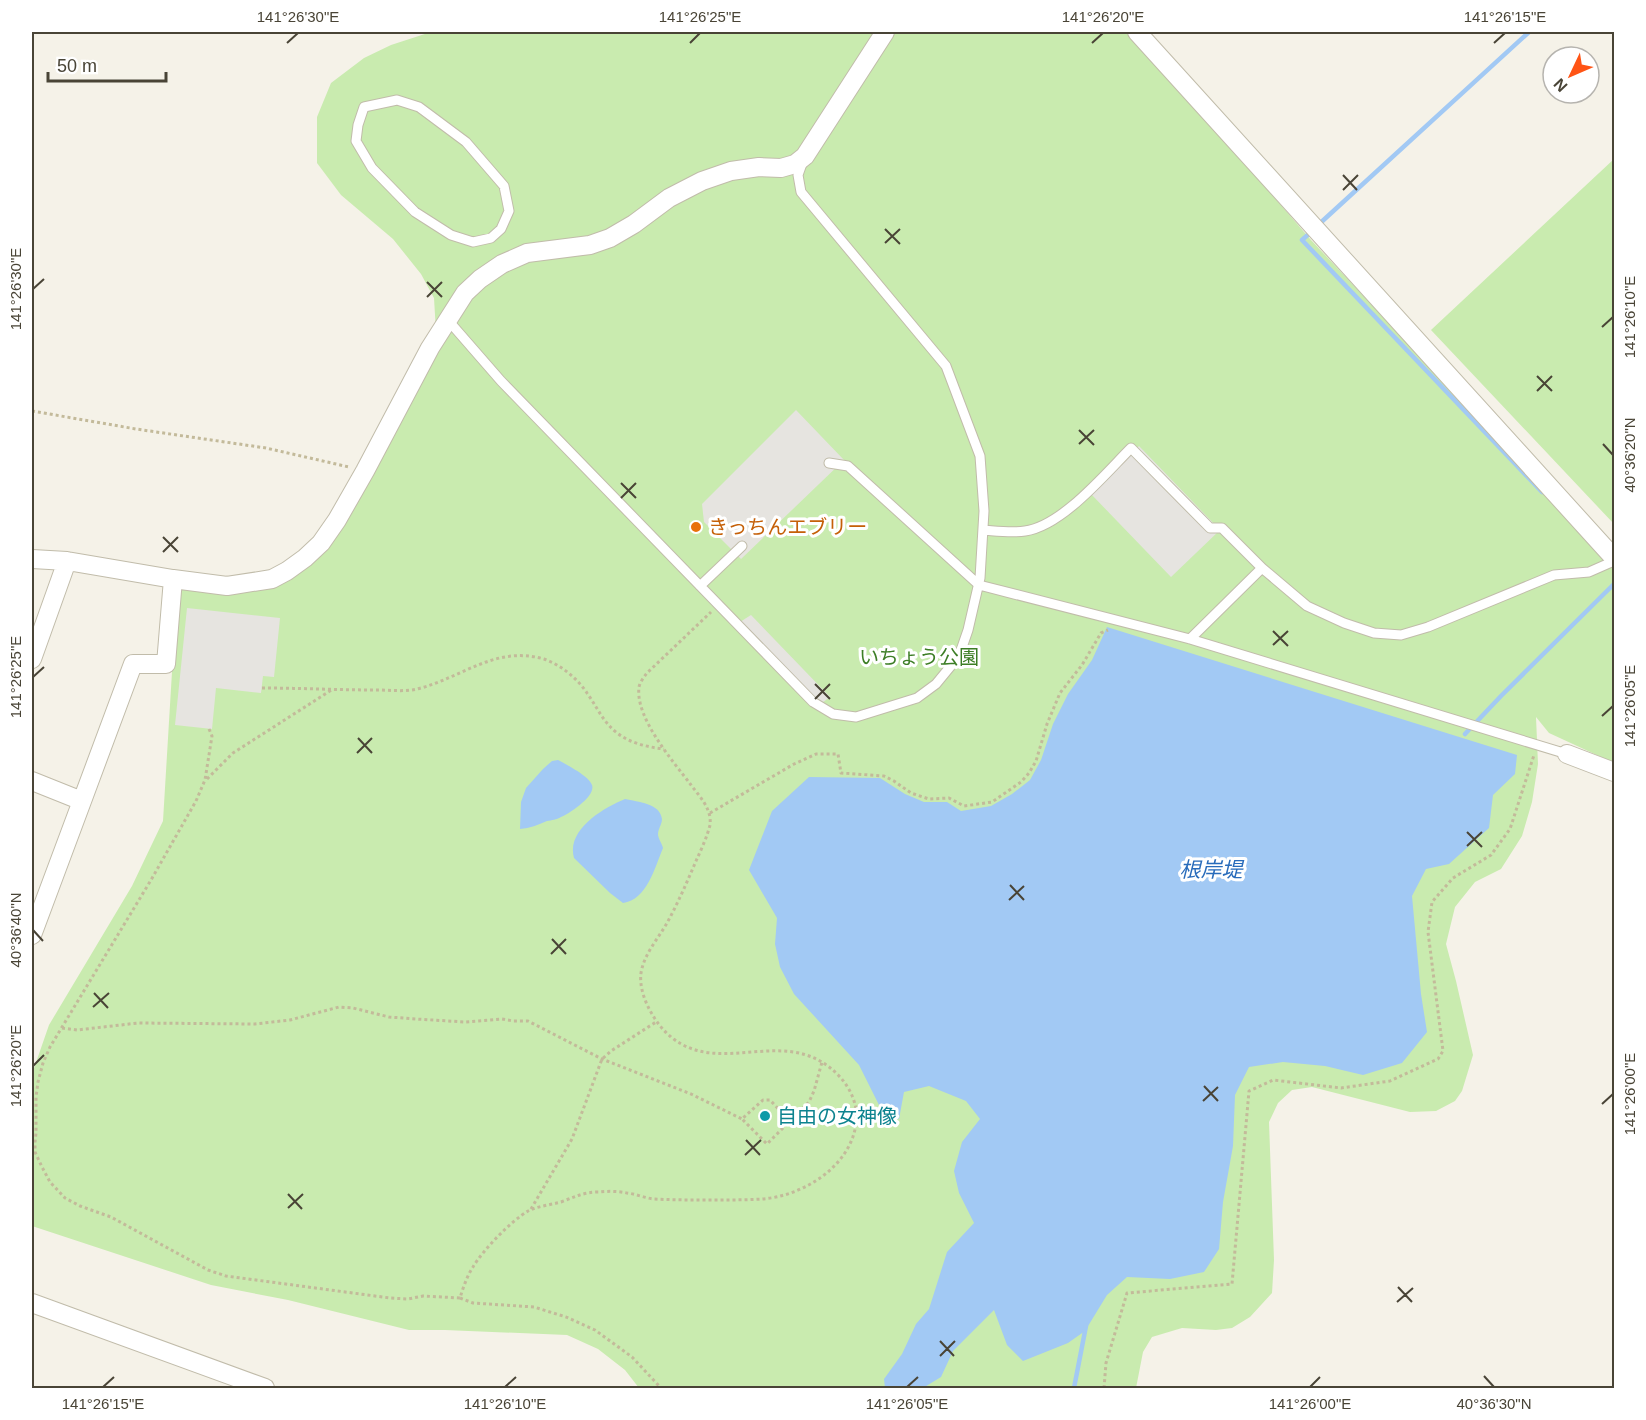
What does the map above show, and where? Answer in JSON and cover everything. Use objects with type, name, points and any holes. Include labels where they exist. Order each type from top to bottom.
[{"type":"street","points":[[32,559],[67,561],[227,586],[272,579],[288,572],[321,543],[337,520],[447,319],[465,293],[480,279],[502,264],[527,253],[590,245],[610,238],[634,224],[669,198],[702,180],[731,171],[781,168],[795,164],[805,156],[885,32]]},
{"type":"street","points":[[1137,32],[1614,560]]},
{"type":"street","points":[[32,659],[67,561]]},
{"type":"street","points":[[32,935],[133,664],[166,664],[173,579]]},
{"type":"street","points":[[1567,754],[1614,772]]},
{"type":"street","points":[[32,781],[82,801]]},
{"type":"street","points":[[32,1303],[265,1389]]},
{"type":"lane","points":[[397,100],[419,107],[466,142],[504,186],[509,211],[501,229],[491,238],[473,242],[451,235],[415,212],[372,168],[356,141],[358,124],[364,107],[397,100]]},
{"type":"lane","points":[[447,319],[501,381],[813,702],[833,714],[856,717],[917,698],[936,684],[959,656],[968,630],[979,585],[983,531],[980,456],[946,366],[801,192],[798,176],[805,156]]},
{"type":"lane","points":[[983,531],[1026,531],[1044,526],[1061,516],[1131,448],[1210,528],[1222,528],[1262,568],[1307,606],[1344,623],[1374,633],[1401,635],[1428,627],[1554,575],[1589,572],[1614,560]]},
{"type":"lane","points":[[829,463],[848,466],[979,585],[1190,639],[1567,754]]},
{"type":"lane","points":[[700,586],[742,546]]},
{"type":"lane","points":[[1190,639],[1262,568]]},
{"type":"path","points":[[32,411],[267,448],[365,471]]},
{"type":"path","points":[[531,1209],[580,1194],[599,1191],[623,1192],[652,1198],[765,1199],[792,1192],[832,1169],[847,1152],[853,1138],[857,1110],[848,1086],[822,1062],[799,1052],[781,1050],[745,1053],[701,1052],[686,1048],[656,1022],[646,1002],[642,987],[641,975],[645,958],[668,921],[687,882],[707,834],[710,813],[703,800],[653,733],[639,699],[639,684],[647,673],[718,604]]},
{"type":"path","points":[[710,813],[794,764],[816,754],[831,753],[838,754],[841,773],[884,776],[911,793],[929,799],[949,798],[963,806],[992,802],[1021,782],[1029,773],[1036,761],[1047,724],[1060,693],[1083,665],[1101,633],[1110,629]]},
{"type":"path","points":[[262,688],[416,690],[492,659],[510,656],[543,659],[558,665],[574,678],[587,692],[606,722],[617,733],[649,747],[664,748]]},
{"type":"path","points":[[205,780],[232,753],[333,689]]},
{"type":"path","points":[[209,729],[212,736],[211,747],[205,780],[196,801],[50,1047],[43,1063],[36,1097],[34,1142],[35,1152],[50,1182],[65,1198],[111,1217],[208,1270],[226,1276],[390,1298],[408,1299],[423,1296],[460,1298],[473,1303],[534,1307],[566,1317],[595,1330],[632,1357],[661,1389]]},
{"type":"path","points":[[1104,1389],[1106,1363],[1126,1293],[1232,1284],[1250,1091],[1273,1080],[1341,1088],[1390,1081],[1438,1059],[1443,1051],[1428,932],[1432,902],[1453,878],[1491,855],[1510,829],[1535,752]]},
{"type":"path","points":[[62,1028],[77,1030],[138,1023],[255,1024],[290,1020],[339,1007],[389,1017],[465,1022],[502,1019],[528,1021],[602,1059],[691,1094],[742,1119],[767,1144],[808,1102],[814,1091],[822,1062]]},
{"type":"path","points":[[460,1298],[473,1266],[505,1229],[531,1209],[572,1139],[602,1059],[656,1022]]},
{"type":"path","points":[[742,1119],[763,1100],[771,1101],[783,1115],[786,1124]]},
{"type":"green space","name":"いちょう公園","points":[[431,32],[1128,32],[1311,240],[1614,563],[1614,763],[1549,733],[1536,717],[1538,764],[1532,802],[1522,836],[1501,869],[1475,882],[1455,907],[1446,944],[1473,1055],[1462,1091],[1455,1101],[1436,1111],[1410,1112],[1312,1087],[1292,1090],[1278,1103],[1269,1122],[1274,1260],[1272,1293],[1250,1317],[1232,1328],[1216,1330],[1182,1328],[1152,1337],[1143,1352],[1136,1388],[639,1388],[625,1370],[598,1349],[567,1335],[409,1330],[288,1300],[211,1285],[32,1226],[32,1074],[49,1025],[132,886],[163,821],[177,589],[297,573],[437,349],[434,298],[421,274],[393,239],[341,195],[317,163],[317,117],[331,83],[364,58],[391,45]]},
{"type":"green space","points":[[1614,159],[1614,524],[1431,330]]},
{"type":"shaded area","points":[[796,410],[844,460],[741,559],[704,522],[702,504]]},
{"type":"shaded area","points":[[1139,446],[1220,530],[1171,577],[1091,494]]},
{"type":"shaded area","points":[[187,608],[280,618],[274,677],[263,676],[261,693],[216,688],[212,729],[175,725]]},
{"type":"shaded area","points":[[751,615],[830,697],[819,705],[740,622]]},
{"type":"water","name":"根岸堤","points":[[1107,627],[1517,755],[1515,774],[1493,795],[1489,828],[1449,864],[1426,869],[1412,896],[1427,1032],[1402,1063],[1363,1075],[1325,1066],[1283,1062],[1249,1067],[1235,1095],[1233,1146],[1223,1202],[1219,1249],[1204,1272],[1170,1279],[1127,1277],[1107,1295],[1085,1331],[1068,1343],[1023,1361],[1007,1345],[994,1310],[953,1351],[941,1377],[923,1388],[885,1388],[884,1379],[902,1354],[916,1324],[929,1309],[947,1252],[974,1223],[959,1193],[954,1171],[962,1142],[980,1119],[966,1101],[929,1086],[904,1092],[899,1119],[883,1113],[859,1065],[794,994],[780,967],[775,944],[777,918],[749,870],[772,811],[809,777],[880,778],[905,794],[924,802],[947,802],[961,811],[991,806],[1012,794],[1030,780],[1041,760],[1053,724],[1068,694],[1092,660]]},
{"type":"water","points":[[558,760],[587,778],[592,785],[590,794],[576,808],[559,818],[520,829],[521,802],[526,788],[552,761]]},
{"type":"water","points":[[625,799],[648,804],[657,810],[662,819],[658,834],[663,848],[644,889],[631,901],[623,903],[574,858],[573,848],[581,829],[588,821]]},
{"type":"waterway","points":[[1317,226],[1529,32]]},
{"type":"waterway","points":[[1311,232],[1302,240],[1542,492]]},
{"type":"waterway","points":[[1465,734],[1614,584]]},
{"type":"waterway","points":[[1074,1388],[1086,1326]]},
{"type":"place","name":"きっちんエブリー","points":[[696,527]]},
{"type":"place","name":"自由の女神像","points":[[765,1116]]}]
